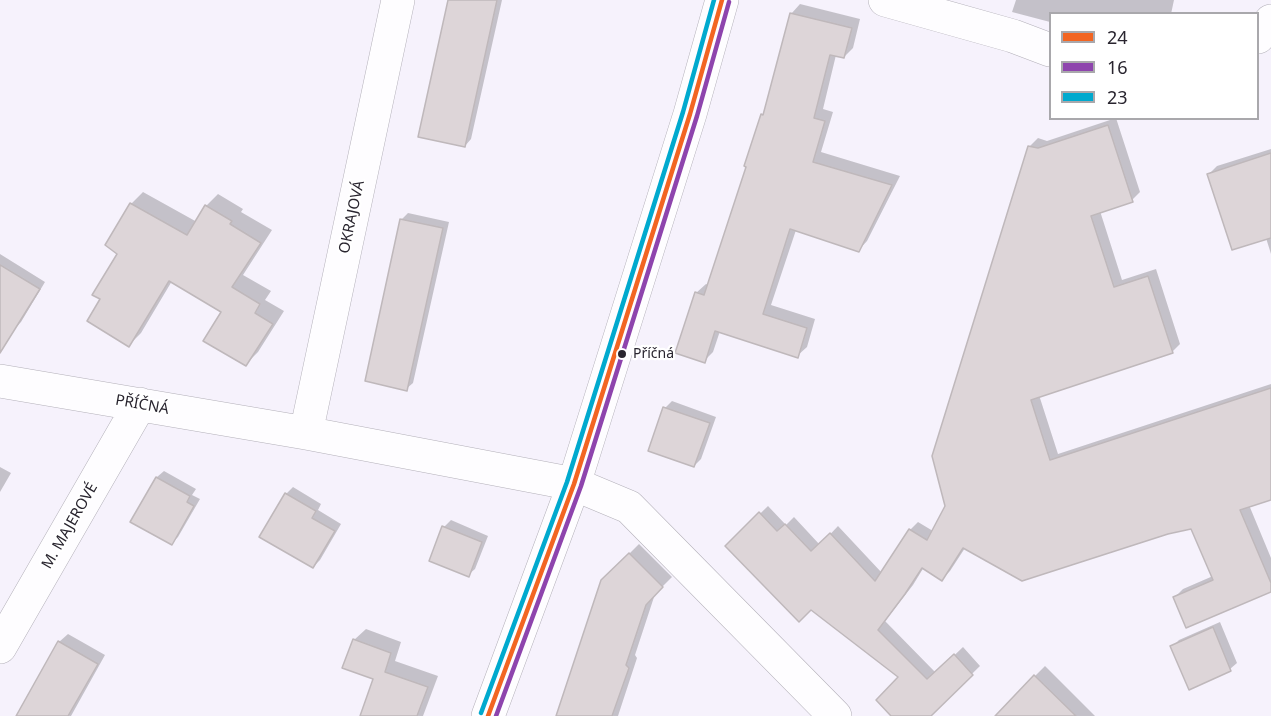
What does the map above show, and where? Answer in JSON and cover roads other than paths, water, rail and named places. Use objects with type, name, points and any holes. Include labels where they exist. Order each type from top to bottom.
[{"type":"street","name":"OKRAJOVÁ","points":[[306,433],[398,0]]},
{"type":"street","points":[[488,716],[574,483],[690,114],[722,0]]},
{"type":"street","points":[[885,0],[1013,36],[1049,50]]},
{"type":"street","points":[[1259,35],[1271,21]]},
{"type":"street","name":"PŘÍČNÁ","points":[[0,381],[306,433],[574,483],[629,507],[835,716]]},
{"type":"street","name":"M. MAJEROVÉ","points":[[0,648],[140,404]]},
{"type":"place","name":"Příčná","points":[[622,354]]}]
